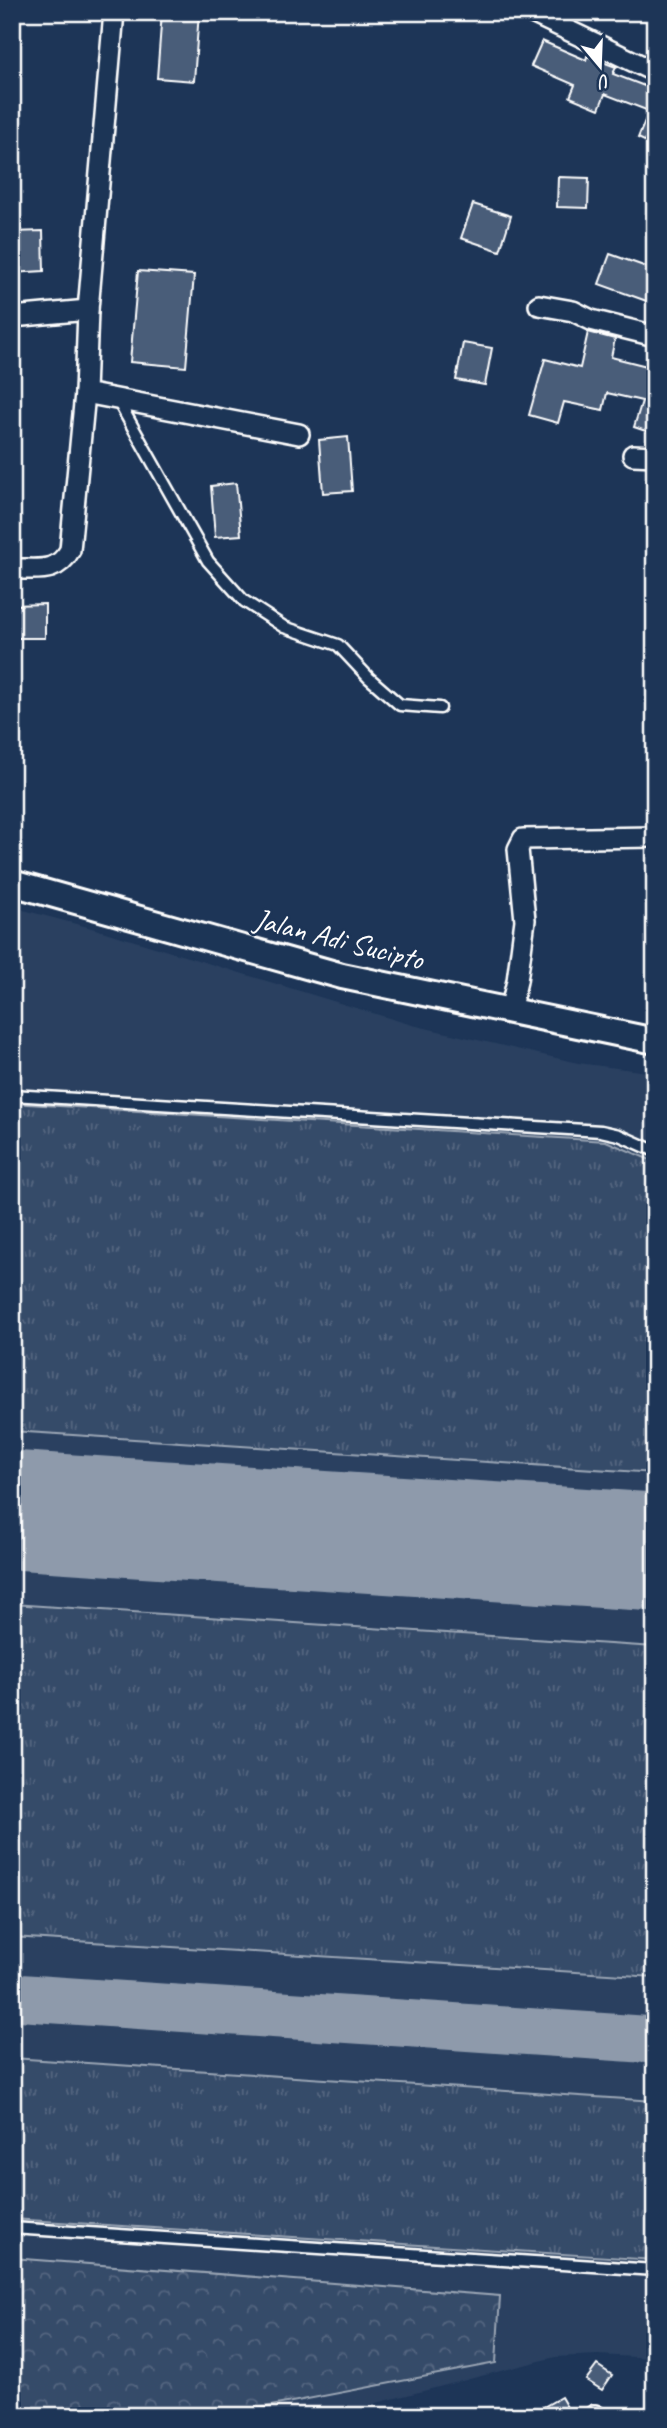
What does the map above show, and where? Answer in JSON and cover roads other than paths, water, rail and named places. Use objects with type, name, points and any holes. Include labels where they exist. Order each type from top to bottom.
[{"type":"street","points":[[12,569],[55,568],[70,550],[85,393],[88,310],[114,12]]},
{"type":"street","points":[[532,13],[655,72]]},
{"type":"street","points":[[539,305],[573,311],[591,320],[655,336]]},
{"type":"street","points":[[12,317],[88,310]]},
{"type":"street","points":[[85,393],[299,434]]},
{"type":"street","points":[[632,455],[655,456]]},
{"type":"street","points":[[510,1011],[525,920],[518,849],[523,839],[655,837]]},
{"type":"street","name":"Jalan Adi Sucipto","points":[[12,883],[342,976],[655,1041]]},
{"type":"lane","points":[[117,399],[208,561],[244,601],[284,627],[338,645],[369,678],[400,705],[440,708]]},
{"type":"lane","points":[[12,1095],[601,1131],[619,1135],[655,1151]]},
{"type":"lane","points":[[12,2228],[655,2270]]}]
